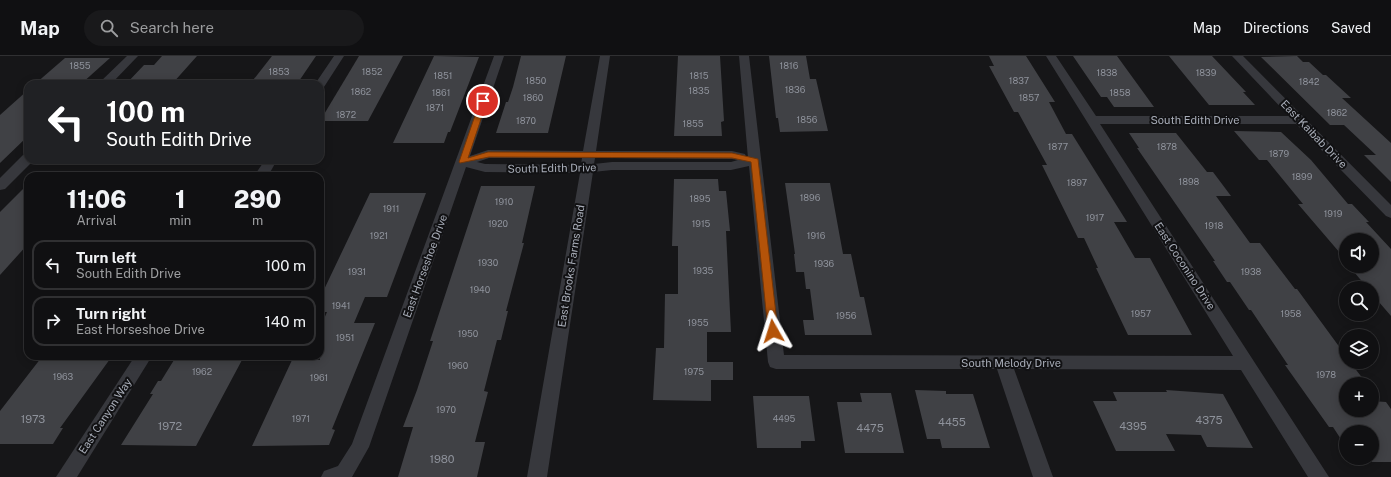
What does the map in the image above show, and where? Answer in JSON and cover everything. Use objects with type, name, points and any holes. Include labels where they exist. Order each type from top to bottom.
[{"type":"street","points":[[108,80],[133,56]]},
{"type":"street","points":[[323,80],[339,56]]},
{"type":"street","name":"East Horseshoe Drive","points":[[338,475],[360,447],[463,162],[499,56]]},
{"type":"street","name":"East Brooks Farms Road","points":[[537,477],[606,56]]},
{"type":"street","points":[[744,56],[755,161]]},
{"type":"street","name":"East Coconino Drive","points":[[1051,56],[1319,477]]},
{"type":"street","name":"East Kaibab Drive","points":[[1237,56],[1391,213]]},
{"type":"street","name":"South Edith Drive","points":[[1091,120],[1300,120]]},
{"type":"street","name":"South Edith Drive","points":[[463,162],[488,154],[518,154],[612,166],[674,160],[731,166],[755,161]]},
{"type":"street","points":[[514,168],[518,154]]},
{"type":"street","name":"South Melody Drive","points":[[755,161],[776,362],[1247,363]]},
{"type":"street","points":[[0,186],[24,162]]},
{"type":"street","name":"South Edith Drive","points":[[463,162],[485,168],[514,168],[588,162]]},
{"type":"street","name":"East Canyon Way","points":[[66,477],[141,360]]},
{"type":"street","points":[[1003,363],[1043,477]]},
{"type":"building","points":[[162,56],[197,56],[176,80],[130,80],[144,65],[154,65]]},
{"type":"building","points":[[272,56],[316,56],[300,80],[253,80]]},
{"type":"building","points":[[359,56],[403,56],[368,121],[324,121],[324,114]]},
{"type":"building","points":[[434,56],[479,57],[450,132],[448,132],[444,143],[393,143]]},
{"type":"building","points":[[521,56],[566,56],[548,133],[496,133],[506,102],[508,102],[513,87]]},
{"type":"building","points":[[678,56],[720,56],[724,121],[721,122],[722,136],[674,136]]},
{"type":"building","points":[[769,56],[806,56],[810,79],[816,79],[828,131],[780,132],[778,118],[776,118]]},
{"type":"building","points":[[989,56],[1026,56],[1055,102],[1049,102],[1066,134],[1072,134],[1127,222],[1114,222],[1135,258],[1150,258],[1192,335],[1128,335],[1096,268],[1098,268],[1084,238],[1078,238],[1042,165],[1047,165],[1018,112],[1014,112],[989,66],[994,66]]},
{"type":"building","points":[[1073,56],[1117,56],[1154,107],[1114,107],[1107,97],[1101,97]]},
{"type":"building","points":[[1169,56],[1212,56],[1246,92],[1243,92],[1255,105],[1209,105]]},
{"type":"building","points":[[1297,56],[1303,62],[1309,62],[1323,75],[1326,75],[1351,98],[1342,98],[1391,143],[1391,182],[1364,155],[1376,155],[1344,125],[1330,125],[1261,57]]},
{"type":"building","points":[[65,58],[110,58],[85,80],[40,80]]},
{"type":"building","points":[[24,94],[24,140],[0,163],[0,115]]},
{"type":"building","points":[[1234,131],[1281,132],[1311,160],[1348,204],[1352,204],[1369,222],[1366,222],[1376,233],[1339,233],[1339,252],[1298,204],[1303,204],[1267,160],[1259,160]]},
{"type":"building","points":[[1129,133],[1176,133],[1207,172],[1213,172],[1231,196],[1216,196],[1250,243],[1260,243],[1295,289],[1297,289],[1339,346],[1339,369],[1355,369],[1362,377],[1339,377],[1339,417],[1379,417],[1379,402],[1386,402],[1391,409],[1391,462],[1379,462],[1379,425],[1339,425],[1339,436],[1333,427],[1329,427],[1285,365],[1288,365],[1251,310],[1249,310],[1230,282],[1227,282],[1213,261],[1215,261],[1137,148],[1139,148]]},
{"type":"building","points":[[674,179],[718,179],[719,191],[726,191],[730,231],[726,231],[731,332],[707,332],[707,362],[733,362],[733,380],[711,380],[711,401],[653,400],[656,348],[664,348],[665,294],[678,294],[678,246],[672,246]]},
{"type":"building","points":[[785,183],[830,183],[843,254],[851,254],[860,297],[864,297],[872,335],[805,335],[803,320],[814,320],[810,289],[806,289],[804,272],[796,272],[795,254]]},
{"type":"building","points":[[481,186],[535,186],[522,243],[524,243],[506,311],[508,311],[501,340],[497,340],[484,391],[488,392],[475,442],[485,442],[477,477],[398,477],[413,427],[403,427],[433,341],[430,341]]},
{"type":"building","points":[[24,188],[24,248],[0,275],[0,212]]},
{"type":"building","points":[[370,193],[426,193],[387,297],[365,297],[354,323],[375,323],[332,429],[335,430],[329,445],[252,446],[292,360],[324,360],[324,319],[327,312],[324,312],[324,290]]},
{"type":"building","points":[[1379,236],[1391,249],[1391,316],[1379,302],[1379,281],[1362,281],[1355,273],[1379,273]]},
{"type":"building","points":[[39,360],[109,360],[60,428],[63,428],[53,444],[0,444],[0,411]]},
{"type":"building","points":[[174,360],[242,360],[196,446],[121,445],[153,394],[150,394],[158,381],[161,381]]},
{"type":"building","points":[[915,390],[946,391],[946,394],[973,394],[990,448],[942,448],[940,439],[927,439]]},
{"type":"building","points":[[1166,390],[1223,394],[1253,448],[1207,447],[1201,435],[1166,434],[1175,451],[1116,451],[1093,401],[1117,401],[1113,392],[1167,392]]},
{"type":"building","points":[[860,393],[891,393],[904,453],[845,453],[837,402],[862,402]]},
{"type":"building","points":[[753,396],[809,396],[815,441],[801,441],[801,448],[757,448]]},
{"type":"route","points":[[483,101],[463,162],[488,154],[732,155],[755,161],[773,331]]}]
